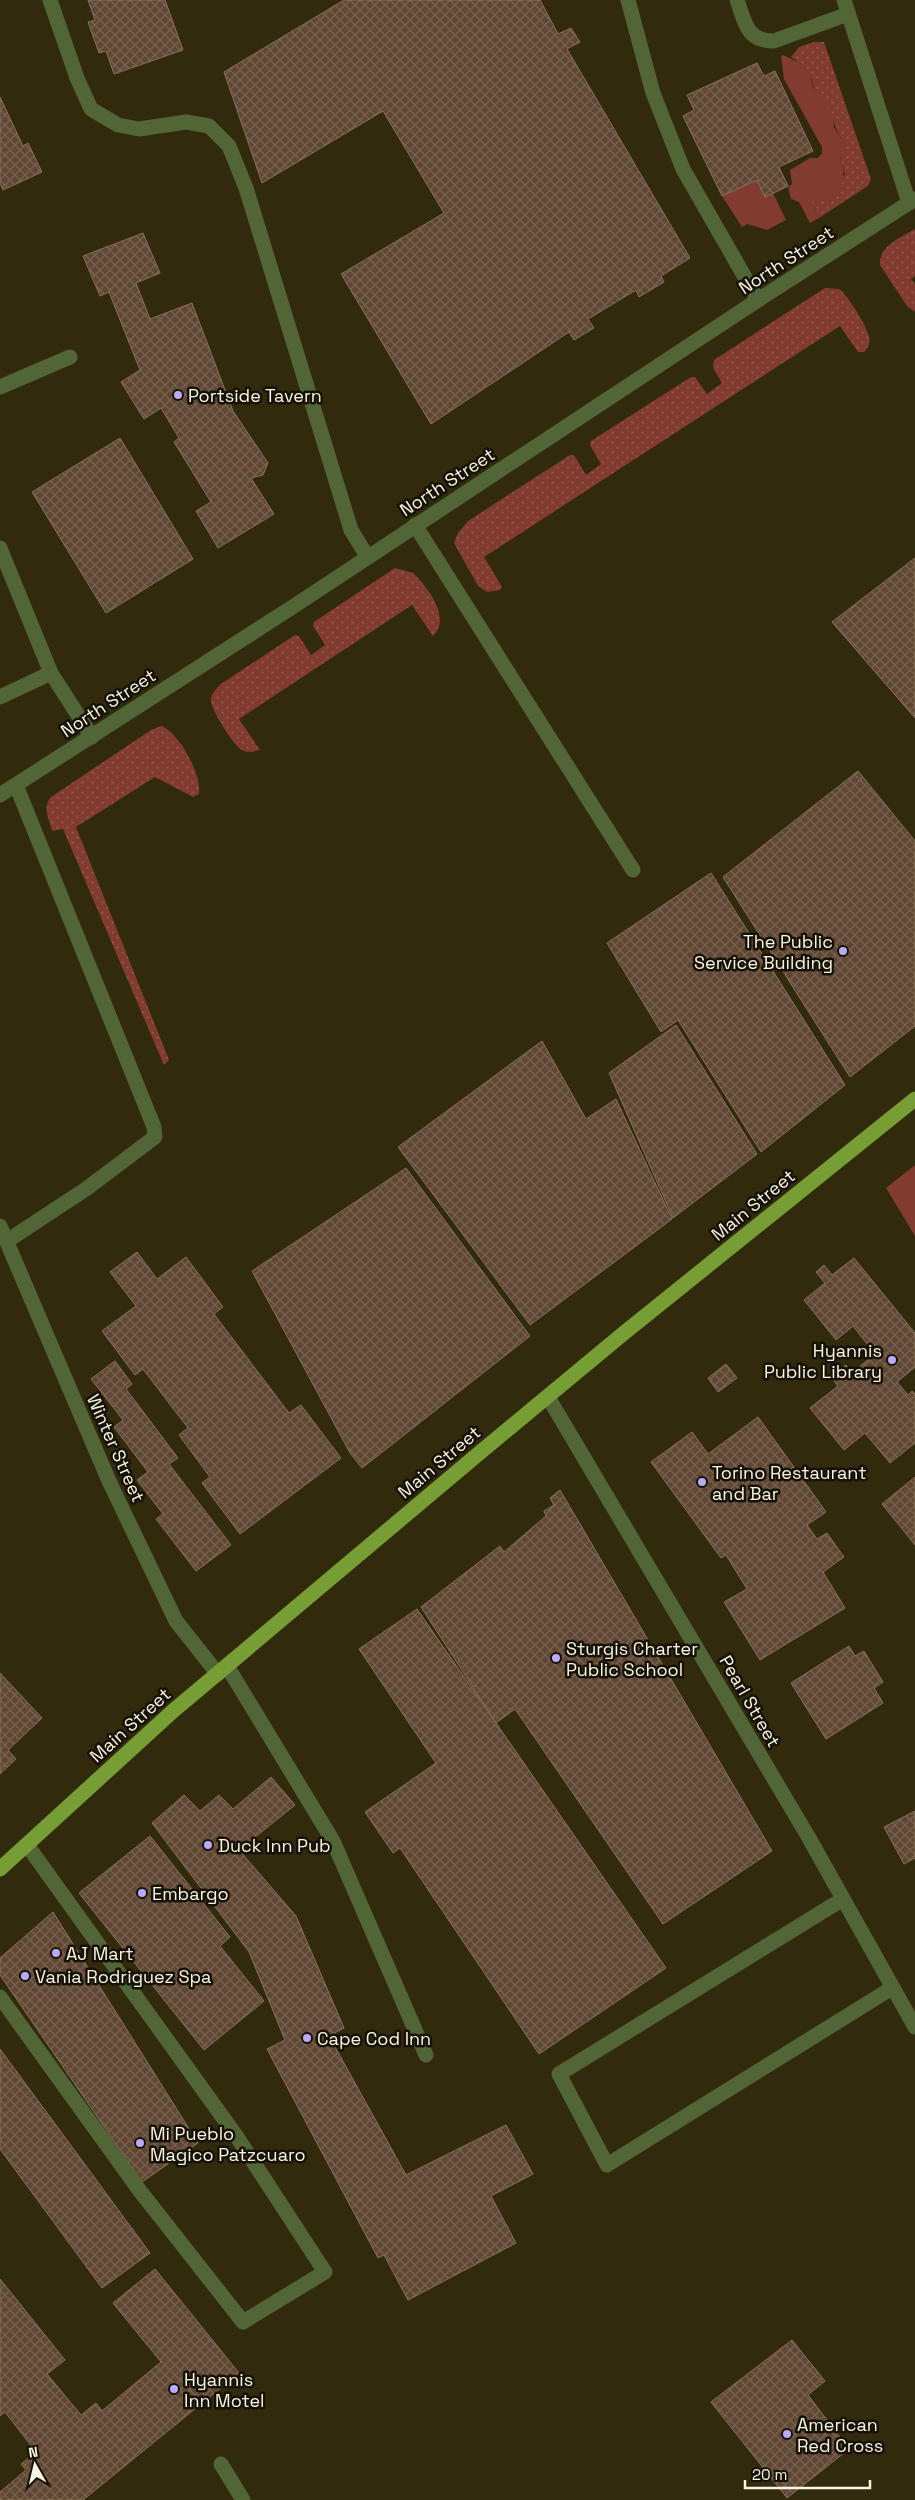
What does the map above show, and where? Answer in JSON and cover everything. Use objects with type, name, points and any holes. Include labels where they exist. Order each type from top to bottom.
[{"type":"main road","name":"Main Street","points":[[0,1869],[173,1710],[548,1396],[915,1099]]},
{"type":"street","points":[[50,0],[77,78],[91,108],[118,125],[139,129],[186,122],[209,126],[229,146],[246,188],[351,530],[367,556]]},
{"type":"street","points":[[628,0],[653,93],[684,169],[758,300]]},
{"type":"street","points":[[737,0],[746,26],[755,38],[763,41],[774,40],[846,7],[912,201]]},
{"type":"street","name":"North Street","points":[[0,795],[92,737],[912,201]]},
{"type":"street","points":[[0,386],[70,357]]},
{"type":"street","points":[[415,526],[633,870]]},
{"type":"street","points":[[0,548],[51,673],[92,737]]},
{"type":"street","points":[[0,697],[51,673]]},
{"type":"street","points":[[7,1241],[86,1189],[155,1137],[154,1127],[16,785]]},
{"type":"street","name":"Winter Street","points":[[0,1226],[109,1481],[176,1621],[222,1670],[332,1841],[426,2055]]},
{"type":"street","name":"Pearl Street","points":[[548,1396],[843,1899],[915,2027]]},
{"type":"street","points":[[0,1997],[140,2191],[243,2322],[325,2272],[238,2137],[27,1845]]},
{"type":"street","points":[[843,1899],[559,2074],[607,2165],[892,1988]]},
{"type":"street","points":[[222,2464],[243,2500]]},
{"type":"shaded area","points":[[814,42],[824,42],[871,179],[868,186],[819,218],[811,202],[845,175],[840,157],[844,143],[828,108],[814,90],[814,84],[810,75],[804,67],[791,57],[799,47]]},
{"type":"shaded area","points":[[783,55],[804,65],[810,73],[814,90],[822,96],[833,117],[834,127],[844,143],[844,151],[840,157],[843,167],[843,182],[836,194],[829,198],[811,202],[819,218],[810,223],[799,202],[791,199],[788,187],[792,184],[790,170],[810,158],[818,158],[822,153],[822,147],[784,79],[781,56]]},
{"type":"shaded area","points":[[757,180],[773,193],[786,220],[767,230],[747,224],[742,227],[722,196]]},
{"type":"shaded area","points":[[915,229],[915,276],[911,279],[915,284],[915,312],[907,306],[880,265],[880,258],[887,247]]},
{"type":"shaded area","points":[[825,288],[839,289],[856,311],[870,339],[869,345],[864,352],[858,352],[840,326],[484,557],[502,587],[500,590],[487,592],[478,586],[454,543],[458,533],[468,521],[570,455],[574,455],[586,475],[601,464],[590,445],[591,441],[691,377],[695,377],[707,394],[722,383],[713,368],[714,360]]},
{"type":"shaded area","points":[[395,568],[413,573],[430,594],[439,612],[440,620],[438,629],[433,636],[412,605],[239,719],[260,750],[248,752],[240,749],[224,729],[212,706],[211,698],[221,684],[295,635],[299,636],[311,655],[325,645],[313,626],[314,622]]},
{"type":"shaded area","points":[[161,726],[175,736],[188,755],[197,776],[199,794],[193,797],[155,777],[76,827],[169,1060],[164,1065],[63,829],[52,831],[47,809],[48,801],[51,797],[151,730]]},
{"type":"shaded area","points":[[915,1165],[915,1236],[886,1188]]},
{"type":"building","points":[[88,0],[165,0],[183,50],[114,74],[106,51],[99,53],[88,22],[95,20]]},
{"type":"building","points":[[344,0],[540,0],[558,34],[571,28],[580,42],[567,49],[690,258],[661,276],[664,282],[639,297],[636,290],[588,319],[594,328],[574,340],[569,332],[431,424],[341,274],[444,213],[383,111],[262,183],[224,72]]},
{"type":"building","points":[[757,63],[764,76],[775,71],[813,151],[779,167],[788,186],[778,191],[765,197],[757,180],[722,196],[683,116],[694,110],[687,95]]},
{"type":"building","points":[[0,97],[23,146],[28,143],[42,172],[3,190],[0,183]]},
{"type":"building","name":"Portside Tavern","points":[[143,233],[160,273],[136,283],[150,319],[192,303],[233,411],[268,463],[263,475],[251,478],[274,514],[218,548],[196,511],[211,502],[174,442],[179,438],[161,408],[144,419],[121,382],[140,370],[109,292],[100,296],[83,256]]},
{"type":"building","points":[[120,438],[193,559],[106,613],[32,492]]},
{"type":"building","points":[[915,558],[915,718],[832,622]]},
{"type":"building","name":"The Public Service Building","points":[[858,771],[915,841],[915,1026],[850,1077],[723,877]]},
{"type":"building","points":[[711,873],[845,1085],[761,1152],[678,1020],[661,1032],[607,943]]},
{"type":"building","points":[[676,1025],[757,1154],[673,1218],[609,1073]]},
{"type":"building","points":[[542,1041],[586,1119],[616,1099],[672,1219],[530,1325],[398,1147]]},
{"type":"building","points":[[406,1168],[530,1336],[362,1468],[350,1453],[252,1271]]},
{"type":"building","points":[[137,1252],[157,1279],[186,1257],[223,1307],[214,1314],[289,1413],[301,1405],[341,1458],[240,1534],[202,1483],[210,1477],[179,1435],[188,1428],[143,1369],[135,1375],[102,1331],[136,1306],[110,1272]]},
{"type":"building","name":"Hyannis Public Library","points":[[854,1258],[915,1333],[915,1367],[897,1382],[908,1395],[912,1391],[915,1394],[915,1443],[890,1463],[865,1433],[844,1450],[810,1408],[838,1386],[831,1377],[846,1365],[852,1373],[875,1354],[853,1326],[836,1340],[804,1300],[825,1283],[816,1272],[824,1265],[832,1275]]},
{"type":"building","points":[[115,1361],[132,1384],[126,1389],[178,1458],[169,1464],[231,1545],[196,1571],[156,1519],[163,1514],[137,1480],[148,1472],[114,1427],[123,1420],[91,1379]]},
{"type":"building","points":[[726,1364],[737,1378],[718,1392],[708,1378]]},
{"type":"building","points":[[758,1417],[826,1512],[807,1525],[817,1539],[827,1533],[844,1557],[823,1572],[845,1608],[760,1660],[724,1602],[747,1589],[726,1555],[721,1558],[651,1462],[692,1432],[708,1454]]},
{"type":"building","points":[[915,1477],[915,1545],[882,1504]]},
{"type":"building","name":"Sturgis Charter Public School","points":[[560,1490],[772,1851],[663,1924],[515,1709],[496,1723],[421,1607],[500,1546],[504,1552],[546,1516],[544,1511],[554,1505],[550,1498]]},
{"type":"building","points":[[417,1609],[666,1968],[539,2054],[400,1848],[393,1853],[365,1812],[436,1763],[359,1649]]},
{"type":"building","points":[[849,1646],[855,1656],[864,1651],[883,1682],[874,1688],[883,1703],[826,1739],[791,1683]]},
{"type":"building","points":[[0,1673],[42,1718],[8,1750],[16,1759],[0,1774]]},
{"type":"building","name":"Cape Cod Inn","points":[[271,1777],[295,1805],[239,1850],[296,1916],[344,2028],[329,2036],[406,2175],[506,2125],[533,2174],[491,2196],[516,2243],[408,2300],[384,2255],[378,2258],[267,2049],[285,2040],[249,1952],[152,1823],[184,1795],[200,1811],[219,1795],[233,1809]]},
{"type":"building","points":[[915,1811],[915,1858],[904,1864],[884,1827]]},
{"type":"building","points":[[150,1836],[230,1937],[220,1946],[264,2001],[204,2050],[79,1893]]},
{"type":"building","points":[[53,1912],[198,2143],[142,2182],[0,1975],[0,1958]]},
{"type":"building","points":[[0,2049],[150,2253],[102,2288],[0,2149]]},
{"type":"building","name":"Hyannis Inn Motel","points":[[155,2269],[239,2373],[83,2500],[0,2500],[0,2492],[26,2470],[21,2464],[36,2452],[5,2412],[0,2416],[0,2279],[65,2360],[47,2374],[81,2415],[96,2403],[102,2411],[161,2362],[113,2303]]},
{"type":"building","points":[[792,2340],[825,2381],[808,2395],[849,2449],[787,2498],[711,2402]]},
{"type":"place","name":"Portside Tavern","points":[[178,395]]},
{"type":"place","name":"The Public Service Building","points":[[843,951]]},
{"type":"place","name":"Hyannis Public Library","points":[[892,1360]]},
{"type":"place","name":"Torino Restaurant and Bar","points":[[702,1482]]},
{"type":"place","name":"Sturgis Charter Public School","points":[[556,1658]]},
{"type":"place","name":"Duck Inn Pub","points":[[208,1845]]},
{"type":"place","name":"Embargo","points":[[142,1893]]},
{"type":"place","name":"AJ Mart","points":[[56,1953]]},
{"type":"place","name":"Vania Rodriguez Spa","points":[[25,1976]]},
{"type":"place","name":"Cape Cod Inn","points":[[307,2038]]},
{"type":"place","name":"Mi Pueblo Magico Patzcuaro","points":[[140,2143]]},
{"type":"place","name":"Hyannis Inn Motel","points":[[174,2389]]},
{"type":"place","name":"American Red Cross","points":[[787,2434]]}]
